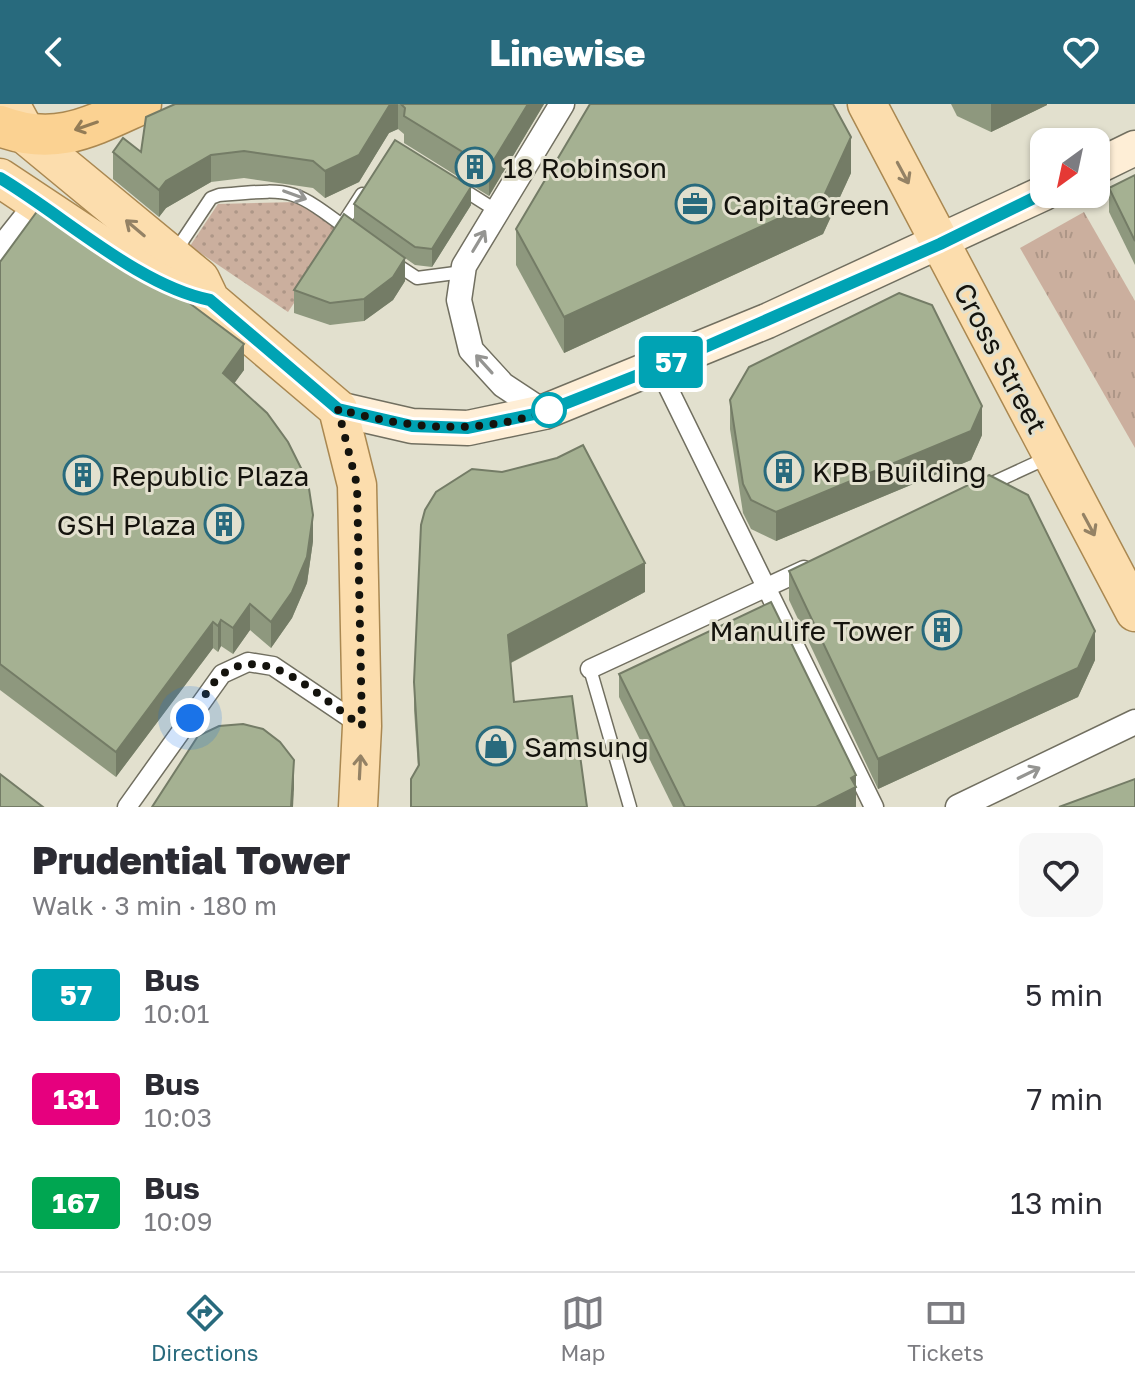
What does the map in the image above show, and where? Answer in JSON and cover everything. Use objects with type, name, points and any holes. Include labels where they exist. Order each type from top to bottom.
[{"type":"highway","points":[[13,122],[55,135],[83,128],[141,104]]},
{"type":"main road","name":"Cross Street","points":[[867,104],[1135,612]]},
{"type":"main road","points":[[13,122],[171,258],[200,279],[210,300],[338,409],[412,426],[468,428],[544,412],[658,367],[940,244],[1030,200]]},
{"type":"main road","points":[[1110,160],[1135,148]]},
{"type":"main road","points":[[0,178],[39,201],[155,281],[188,296],[210,300]]},
{"type":"main road","points":[[338,409],[357,485],[362,726],[358,807]]},
{"type":"street","points":[[544,412],[503,385],[471,350],[459,300],[463,272],[562,104]]},
{"type":"street","points":[[0,250],[39,201]]},
{"type":"street","points":[[658,367],[874,807]]},
{"type":"street","points":[[590,669],[811,567]]},
{"type":"street","points":[[127,807],[222,674],[248,662],[273,666],[362,726]]},
{"type":"street","points":[[958,807],[1135,722]]},
{"type":"lane","points":[[444,178],[497,211]]},
{"type":"lane","points":[[342,225],[367,185]]},
{"type":"lane","points":[[171,258],[211,198],[219,195],[289,191],[304,197],[367,243]]},
{"type":"lane","points":[[379,252],[417,278],[463,272]]},
{"type":"lane","points":[[974,492],[1052,456]]},
{"type":"lane","points":[[590,669],[630,807]]},
{"type":"green space","points":[[297,202],[342,232],[288,312],[190,246],[218,204]]},
{"type":"green space","points":[[1084,212],[1135,301],[1135,448],[1020,248]]},
{"type":"building","points":[[175,104],[394,104],[389,106],[359,155],[325,171],[313,161],[244,151],[211,155],[166,181],[159,190],[113,152],[123,138],[141,152],[146,117]]},
{"type":"building","points":[[401,104],[528,104],[489,168],[404,116],[405,108]]},
{"type":"building","name":"CapitaGreen","points":[[590,104],[833,104],[851,137],[823,198],[564,317],[516,229]]},
{"type":"building","points":[[395,140],[471,187],[432,249],[415,247],[354,204]]},
{"type":"building","points":[[1135,175],[1135,241],[1110,190]]},
{"type":"building","name":"Republic Plaza","points":[[41,206],[117,257],[156,278],[244,344],[223,373],[267,413],[288,442],[308,482],[313,515],[307,557],[292,592],[271,622],[250,604],[233,628],[221,620],[218,626],[213,622],[116,752],[0,664],[0,262]]},
{"type":"building","points":[[344,214],[405,258],[393,277],[364,299],[330,303],[294,290]]},
{"type":"building","points":[[899,293],[932,305],[982,406],[971,431],[776,512],[751,500],[743,484],[730,400],[749,367]]},
{"type":"building","points":[[583,445],[645,563],[508,635],[514,702],[572,696],[587,807],[411,807],[411,779],[419,765],[414,682],[421,525],[425,510],[436,492],[472,469],[502,472],[557,458]]},
{"type":"building","name":"Manulife Tower","points":[[989,475],[1028,495],[1095,631],[1078,668],[878,759],[789,571]]},
{"type":"building","points":[[771,602],[856,775],[851,778],[856,787],[816,807],[685,807],[619,674]]},
{"type":"building","points":[[243,724],[263,729],[280,742],[294,760],[291,807],[152,807],[198,736],[219,726]]},
{"type":"building","points":[[0,774],[43,807],[0,807]]},
{"type":"building","points":[[1135,779],[1135,807],[1059,807]]},
{"type":"bus line","name":"57","points":[[0,178],[39,201],[155,281],[188,296],[210,300],[338,409],[412,426],[468,428],[544,412],[671,362],[940,244],[1030,200]]},
{"type":"place","name":"18 Robinson","points":[[475,167]]},
{"type":"place","name":"CapitaGreen","points":[[695,204]]},
{"type":"place","name":"KPB Building","points":[[784,471]]},
{"type":"place","name":"Republic Plaza","points":[[83,475]]},
{"type":"place","name":"GSH Plaza","points":[[224,524]]},
{"type":"place","name":"Manulife Tower","points":[[942,630]]},
{"type":"place","name":"Samsung","points":[[496,746]]},
{"type":"route","points":[[190,718],[222,674],[248,662],[273,666],[362,726],[357,485],[338,409],[412,426],[468,428],[549,410]]}]
